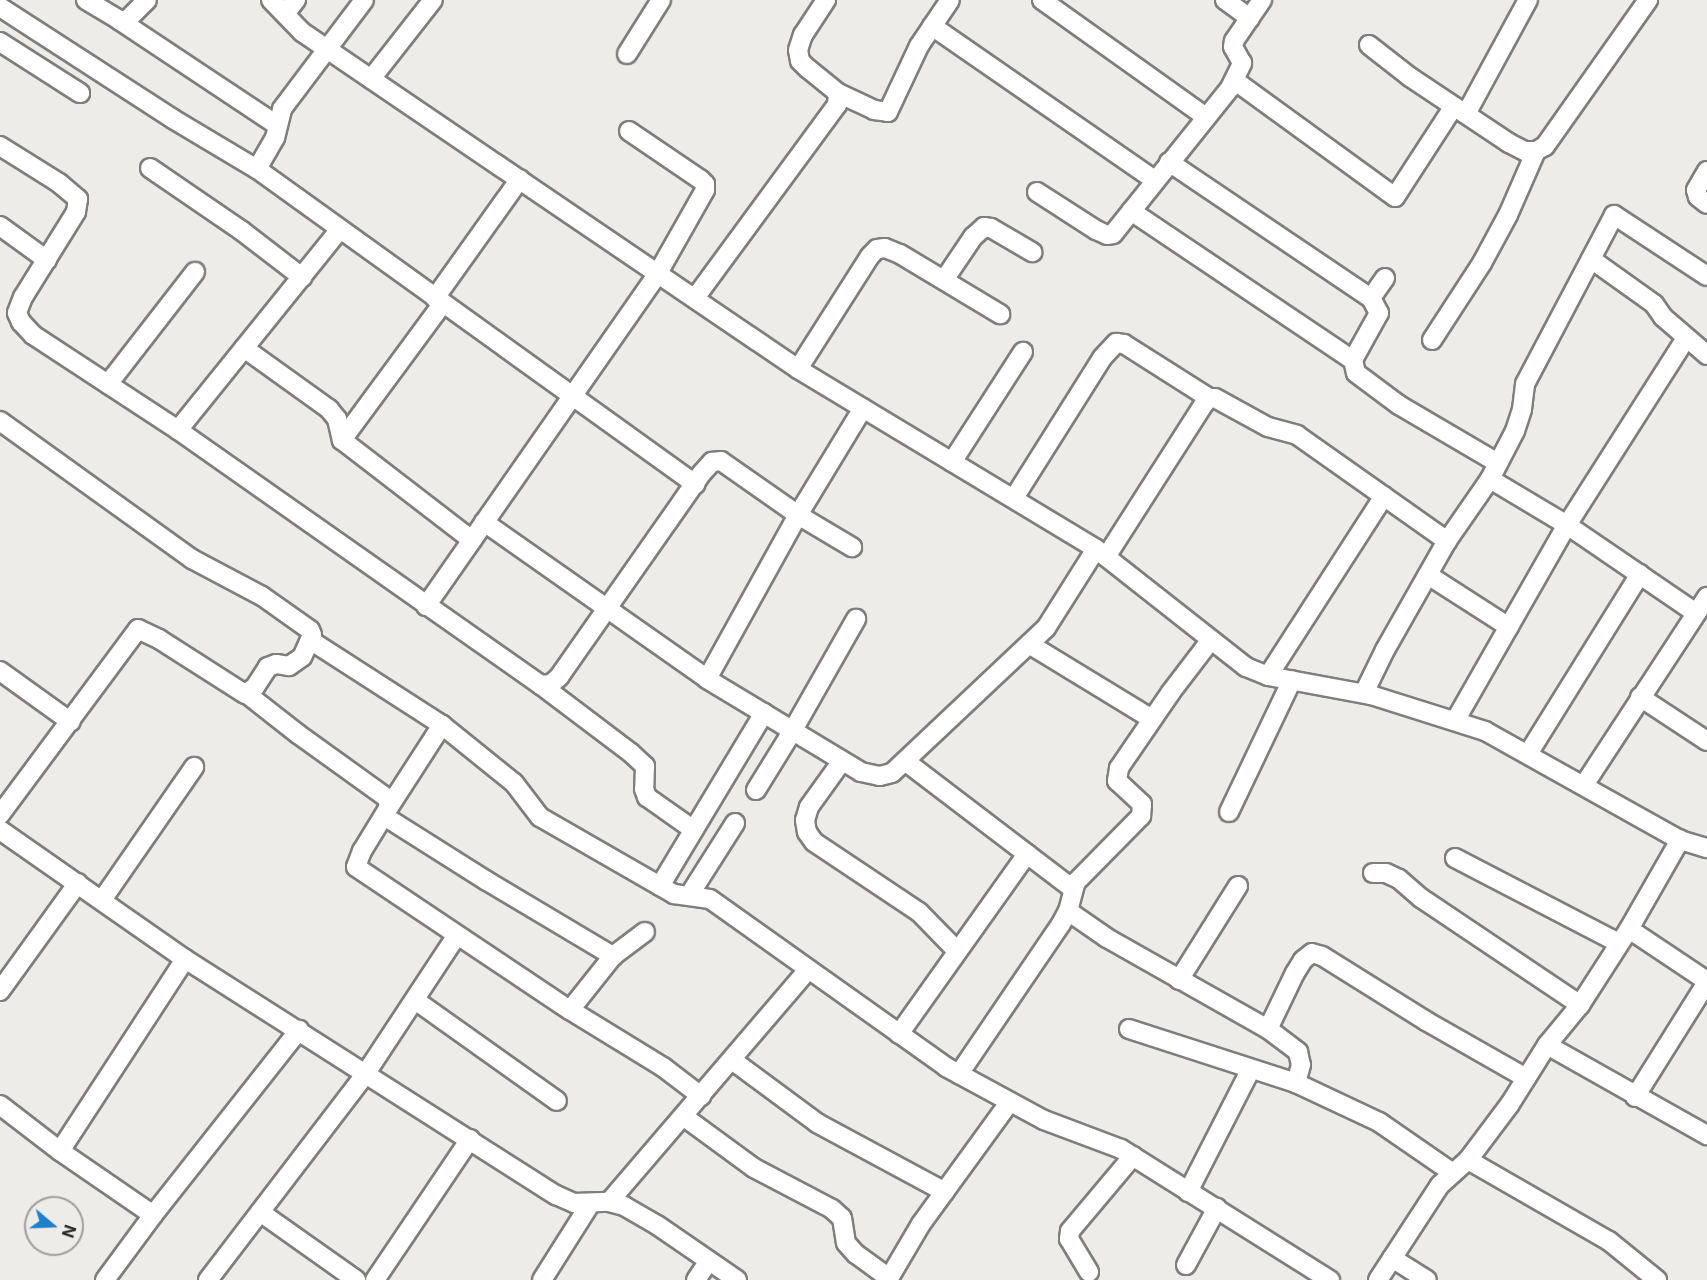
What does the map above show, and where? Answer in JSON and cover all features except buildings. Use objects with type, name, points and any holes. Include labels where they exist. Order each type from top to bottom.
[{"type":"street","points":[[86,0],[276,125]]},
{"type":"street","points":[[119,20],[133,17],[147,0]]},
{"type":"street","points":[[271,0],[291,7],[302,32],[798,369],[1014,498],[1101,553],[1210,641],[1246,667],[1268,676],[1364,693],[1485,730],[1680,840],[1707,848]]},
{"type":"street","points":[[257,169],[275,138],[276,125],[282,109],[364,0]]},
{"type":"street","points":[[371,79],[433,0]]},
{"type":"street","points":[[627,54],[661,0]]},
{"type":"street","points":[[824,1],[803,34],[798,50],[800,61],[838,93],[874,110],[888,112],[919,46],[950,0]]},
{"type":"street","points":[[1042,0],[1206,117]]},
{"type":"street","points":[[1225,0],[1250,18]]},
{"type":"street","points":[[1037,192],[1107,234],[1118,229],[1234,80],[1242,63],[1233,47],[1234,41],[1262,0]]},
{"type":"street","points":[[1234,80],[1395,197],[1460,110],[1528,0]]},
{"type":"street","points":[[1369,45],[1509,143],[1525,151],[1536,151],[1545,146],[1648,0]]},
{"type":"street","points":[[0,7],[173,119],[257,169],[695,484]]},
{"type":"street","points":[[24,23],[2,47],[80,93]]},
{"type":"street","points":[[933,26],[1154,180]]},
{"type":"street","points":[[695,298],[826,121],[837,105],[838,93]]},
{"type":"street","points":[[426,606],[658,273],[701,199],[705,184],[629,131]]},
{"type":"street","points":[[0,146],[59,183],[78,199],[76,212],[23,297],[17,313],[21,322],[33,335],[178,430],[541,685],[645,766],[647,797],[694,830]]},
{"type":"street","points":[[1432,340],[1482,263],[1508,215],[1536,151]]},
{"type":"street","points":[[1169,162],[1371,298],[1379,313],[1353,360],[1356,373],[1365,382],[1435,428],[1567,525],[1696,613]]},
{"type":"street","points":[[150,168],[242,231],[302,277]]},
{"type":"street","points":[[1707,171],[1696,190],[1698,197],[1707,204]]},
{"type":"street","points":[[342,440],[439,301],[520,179]]},
{"type":"street","points":[[1131,211],[1353,360]]},
{"type":"street","points":[[1364,693],[1385,650],[1447,541],[1494,471],[1519,420],[1526,384],[1614,215],[1707,276]]},
{"type":"street","points":[[0,226],[47,260]]},
{"type":"street","points":[[944,280],[973,237],[984,227],[991,228],[1032,252]]},
{"type":"street","points":[[178,430],[340,229]]},
{"type":"street","points":[[798,369],[870,256],[877,249],[885,248],[900,254],[1000,314]]},
{"type":"street","points":[[1592,259],[1654,304],[1663,317],[1707,355]]},
{"type":"street","points":[[108,384],[195,272]]},
{"type":"street","points":[[1371,298],[1385,278]]},
{"type":"street","points":[[1455,721],[1567,525],[1686,338]]},
{"type":"street","points":[[1014,498],[1102,358],[1116,344],[1124,344],[1209,398],[1215,398],[1268,427],[1297,435],[1447,541]]},
{"type":"street","points":[[244,348],[329,409],[337,419],[342,440],[472,540]]},
{"type":"street","points":[[952,462],[1023,352]]},
{"type":"street","points":[[484,522],[707,679],[861,772],[880,776],[892,773],[1046,628],[1209,398]]},
{"type":"street","points":[[707,679],[798,515],[863,408]]},
{"type":"street","points":[[0,421],[192,559],[262,596],[310,630],[310,640],[302,657],[289,666],[276,664],[268,667],[248,694]]},
{"type":"street","points":[[541,685],[551,684],[559,677],[712,462],[721,460],[798,515],[852,547]]},
{"type":"street","points":[[1268,676],[1384,496]]},
{"type":"street","points":[[1528,754],[1640,574]]},
{"type":"street","points":[[1428,575],[1509,627]]},
{"type":"street","points":[[1584,785],[1707,597]]},
{"type":"street","points":[[756,790],[856,619]]},
{"type":"street","points":[[0,815],[138,629],[159,639],[248,694],[387,798],[386,811]]},
{"type":"street","points":[[310,640],[442,725],[514,783],[540,817],[674,894],[690,894],[710,899],[899,1035],[958,1074],[1044,1120],[1094,1137],[1133,1156],[1330,1280]]},
{"type":"street","points":[[958,1074],[1068,911],[1073,889],[1087,869],[1141,816],[1142,804],[1117,781],[1116,776],[1127,755],[1152,719],[1210,641]]},
{"type":"street","points":[[1029,644],[1152,719]]},
{"type":"street","points":[[0,672],[71,722]]},
{"type":"street","points":[[1229,812],[1292,680]]},
{"type":"street","points":[[1640,697],[1707,741]]},
{"type":"street","points":[[660,886],[764,713]]},
{"type":"street","points":[[442,725],[386,811],[362,851],[356,867],[570,1010],[663,1066],[701,1096]]},
{"type":"street","points":[[842,760],[809,807],[805,820],[807,832],[814,842],[919,912],[957,951]]},
{"type":"street","points":[[904,761],[1073,889]]},
{"type":"street","points":[[102,900],[194,767]]},
{"type":"street","points":[[386,811],[487,881],[613,956]]},
{"type":"street","points":[[690,894],[735,823]]},
{"type":"street","points":[[0,830],[185,959],[556,1195],[574,1203],[609,1202],[624,1206],[657,1225],[738,1280]]},
{"type":"street","points":[[1378,1280],[1423,1208],[1440,1185],[1468,1160],[1547,1045],[1580,1005],[1624,936],[1680,840]]},
{"type":"street","points":[[899,1035],[1028,854]]},
{"type":"street","points":[[1455,858],[1624,936],[1707,981],[1635,1097]]},
{"type":"street","points":[[1373,873],[1386,873],[1399,879],[1421,898],[1580,1005]]},
{"type":"street","points":[[0,991],[78,883]]},
{"type":"street","points":[[1179,980],[1238,886]]},
{"type":"street","points":[[1068,911],[1107,938],[1268,1029],[1298,1052],[1301,1065],[1296,1083]]},
{"type":"street","points":[[570,1010],[613,956],[645,932]]},
{"type":"street","points":[[208,1280],[366,1073],[457,935]]},
{"type":"street","points":[[1268,1029],[1295,973],[1303,960],[1312,953],[1322,956],[1426,1021],[1526,1077]]},
{"type":"street","points":[[60,1151],[185,959]]},
{"type":"street","points":[[609,1202],[808,970]]},
{"type":"street","points":[[415,1000],[557,1101]]},
{"type":"street","points":[[1129,1029],[1296,1083],[1379,1122],[1453,1173]]},
{"type":"street","points":[[105,1280],[153,1215],[299,1030]]},
{"type":"street","points":[[1547,1045],[1635,1097],[1707,1135]]},
{"type":"street","points":[[732,1060],[817,1123],[945,1192]]},
{"type":"street","points":[[1188,1191],[1251,1069]]},
{"type":"street","points":[[683,1116],[754,1168],[832,1209],[842,1218],[846,1243],[856,1254],[889,1279],[921,1224],[1010,1103]]},
{"type":"street","points":[[0,1106],[60,1151],[153,1215]]},
{"type":"street","points":[[375,1280],[470,1139]]},
{"type":"street","points":[[1089,1272],[1069,1239],[1070,1231],[1133,1156]]},
{"type":"street","points":[[1468,1160],[1610,1240],[1657,1280]]},
{"type":"street","points":[[542,1280],[590,1204]]},
{"type":"street","points":[[1186,1265],[1217,1208]]},
{"type":"street","points":[[260,1212],[356,1280]]},
{"type":"street","points":[[1392,1258],[1427,1280]]},
{"type":"street","points":[[696,1280],[709,1261]]}]
